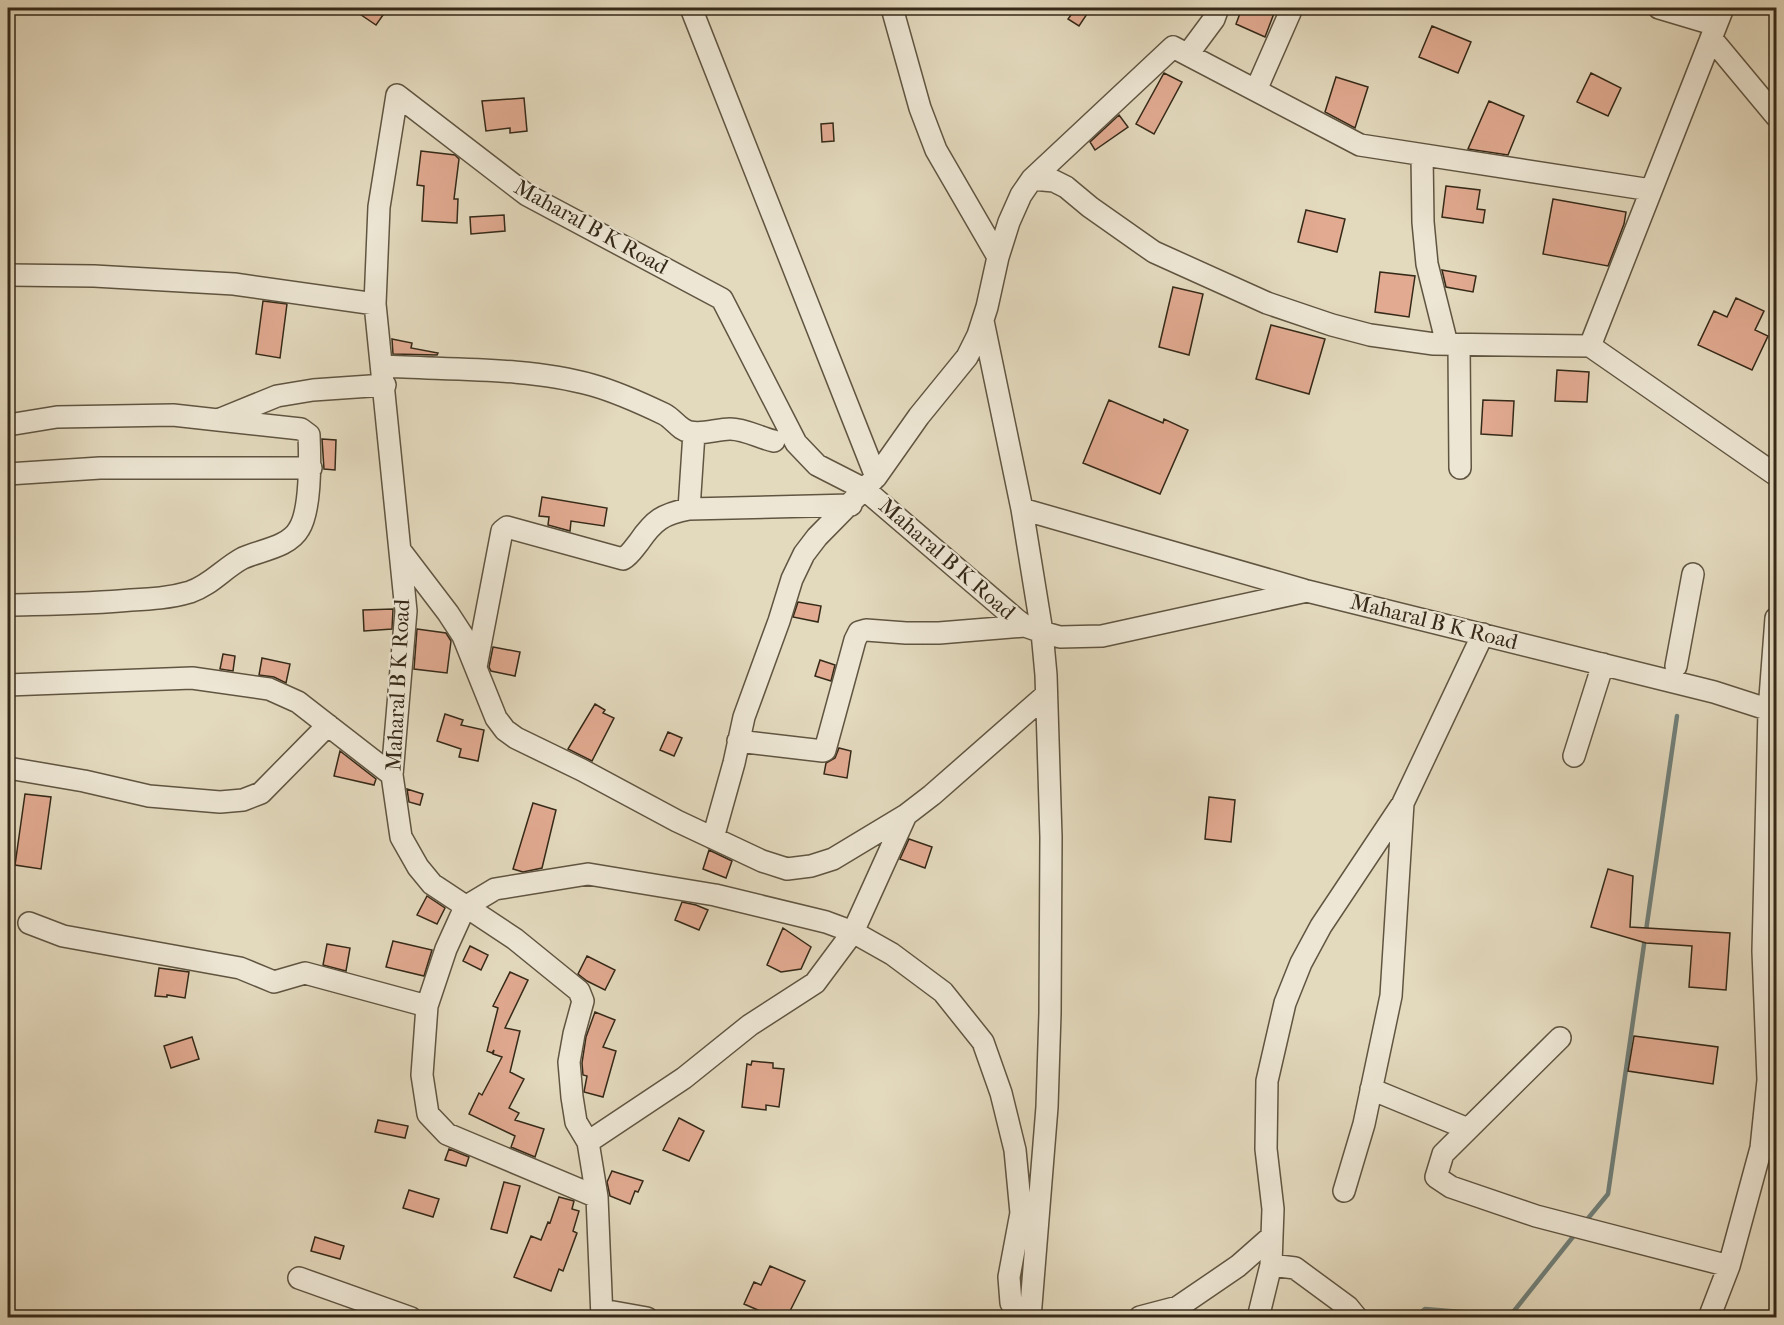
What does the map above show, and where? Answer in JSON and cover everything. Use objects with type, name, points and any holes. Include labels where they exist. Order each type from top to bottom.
[{"type":"street","points":[[692,8],[864,490]]},
{"type":"street","points":[[892,8],[920,108],[936,150],[998,257]]},
{"type":"street","points":[[1188,54],[1214,19],[1218,8]]},
{"type":"street","points":[[1256,90],[1292,8]]},
{"type":"street","points":[[1659,8],[1716,23],[1776,116]]},
{"type":"street","points":[[1590,346],[1716,23]]},
{"type":"street","points":[[712,838],[744,717],[792,579],[804,554],[817,537],[864,490],[919,416],[967,357],[983,321],[1009,222],[1021,195],[1032,179],[1173,47],[1360,145],[1651,190]]},
{"type":"street","name":"Maharal B K Road","points":[[602,1314],[597,1197],[588,1142],[576,1122],[569,1062],[583,1001],[579,991],[515,939],[432,884],[418,867],[401,837],[392,775],[406,610],[375,303],[379,207],[397,95],[527,195],[722,299],[796,443],[817,465],[864,490],[1034,629],[1060,637],[1102,636],[1307,591],[1714,692],[1773,712]]},
{"type":"street","points":[[1422,155],[1423,222],[1427,264],[1453,344],[1460,468]]},
{"type":"street","points":[[1032,179],[1054,181],[1066,187],[1090,207],[1154,252],[1266,303],[1370,335],[1434,344],[1590,346],[1776,475]]},
{"type":"street","points":[[8,274],[94,276],[234,284],[375,303]]},
{"type":"street","points":[[983,321],[1022,509],[1034,629],[1046,695],[1051,837],[1050,1024],[1047,1107],[1030,1317]]},
{"type":"street","points":[[218,420],[277,396],[384,376],[505,372],[556,377],[613,391],[663,414],[676,422],[682,430],[694,433],[731,429],[774,441]]},
{"type":"street","points":[[8,425],[57,417],[173,415],[301,429],[309,435],[311,468],[303,522],[298,531],[288,540],[239,561],[210,583],[168,597],[114,602],[8,605]]},
{"type":"street","points":[[689,509],[694,433]]},
{"type":"street","points":[[8,474],[100,468],[311,468]]},
{"type":"street","points":[[476,667],[504,529],[513,528],[622,559],[628,556],[651,525],[669,513],[864,490]]},
{"type":"street","points":[[1022,509],[1307,591]]},
{"type":"street","points":[[400,550],[463,636],[496,718],[505,730],[516,738],[712,838],[762,861],[788,869],[811,866],[833,859],[906,815],[1046,695]]},
{"type":"street","points":[[1676,666],[1693,574]]},
{"type":"street","points":[[1709,1317],[1730,1266],[1761,1149],[1768,1080],[1764,951],[1771,844],[1776,618]]},
{"type":"street","points":[[738,741],[825,750],[859,632],[866,630],[939,633],[1034,629]]},
{"type":"street","points":[[1258,1317],[1271,1265],[1273,1209],[1266,1149],[1267,1081],[1286,1003],[1301,963],[1321,926],[1403,803],[1483,634]]},
{"type":"street","points":[[1574,756],[1603,664]]},
{"type":"street","points":[[8,685],[192,678],[270,689],[298,702],[392,775]]},
{"type":"street","points":[[8,768],[84,781],[149,796],[220,802],[243,800],[261,793],[328,725]]},
{"type":"street","points":[[1344,1191],[1364,1124],[1391,996],[1403,803]]},
{"type":"street","points":[[588,1142],[684,1078],[750,1025],[815,983],[853,932],[906,815]]},
{"type":"street","points":[[597,1197],[447,1134],[428,1114],[422,1075],[428,1006],[446,949],[465,907],[495,890],[588,874],[715,895],[826,922],[853,932],[892,954],[943,992],[983,1042],[1001,1093],[1015,1150],[1021,1213],[1009,1277],[1011,1303],[1023,1317]]},
{"type":"street","points":[[28,923],[63,936],[240,968],[274,982],[305,973],[428,1006]]},
{"type":"street","points":[[1560,1038],[1443,1154],[1436,1177],[1451,1188],[1536,1216],[1730,1266]]},
{"type":"street","points":[[1371,1089],[1468,1129]]},
{"type":"street","points":[[1140,1317],[1178,1307],[1238,1266],[1272,1236]]},
{"type":"street","points":[[1271,1265],[1295,1268],[1348,1307],[1357,1317]]},
{"type":"street","points":[[299,1278],[411,1317]]},
{"type":"street","points":[[602,1314],[647,1317]]},
{"type":"building","points":[[351,8],[388,8],[376,25]]},
{"type":"building","points":[[1076,8],[1091,8],[1079,26],[1068,19]]},
{"type":"building","points":[[1242,8],[1276,8],[1265,37],[1236,24]]},
{"type":"building","points":[[1432,26],[1471,42],[1458,73],[1419,57]]},
{"type":"building","points":[[1164,73],[1182,82],[1154,134],[1136,124]]},
{"type":"building","points":[[1591,73],[1621,88],[1608,116],[1577,102]]},
{"type":"building","points":[[1336,77],[1368,87],[1355,128],[1325,112]]},
{"type":"building","points":[[524,98],[527,131],[510,133],[510,128],[486,131],[482,101]]},
{"type":"building","points":[[1489,101],[1524,116],[1508,155],[1468,149]]},
{"type":"building","points":[[1119,115],[1128,127],[1095,150],[1090,142]]},
{"type":"building","points":[[833,123],[834,141],[822,142],[821,124]]},
{"type":"building","points":[[421,151],[455,155],[459,159],[454,199],[458,199],[457,223],[422,221],[424,186],[417,185]]},
{"type":"building","points":[[1446,186],[1480,190],[1477,209],[1485,210],[1483,223],[1442,217]]},
{"type":"building","points":[[1553,199],[1626,212],[1624,224],[1608,266],[1543,254]]},
{"type":"building","points":[[1306,210],[1345,219],[1337,252],[1298,242]]},
{"type":"building","points":[[504,215],[505,231],[471,234],[470,217]]},
{"type":"building","points":[[1442,270],[1476,276],[1473,292],[1446,287]]},
{"type":"building","points":[[1380,272],[1415,276],[1409,317],[1375,312]]},
{"type":"building","points":[[1173,287],[1203,294],[1189,355],[1159,347]]},
{"type":"building","points":[[1736,298],[1764,311],[1755,330],[1768,336],[1752,370],[1698,345],[1714,311],[1727,317]]},
{"type":"building","points":[[263,301],[287,304],[280,358],[256,354]]},
{"type":"building","points":[[1271,325],[1325,339],[1309,394],[1256,379]]},
{"type":"building","points":[[392,339],[412,343],[411,348],[438,353],[437,355],[393,354]]},
{"type":"building","points":[[1557,370],[1589,372],[1587,402],[1555,401]]},
{"type":"building","points":[[1109,400],[1163,423],[1164,419],[1188,430],[1160,494],[1083,463]]},
{"type":"building","points":[[1483,400],[1514,401],[1512,436],[1481,434]]},
{"type":"building","points":[[322,439],[336,440],[335,470],[324,469]]},
{"type":"building","points":[[542,497],[607,508],[604,526],[571,521],[570,531],[548,525],[549,517],[539,516]]},
{"type":"building","points":[[798,602],[821,606],[818,622],[793,617]]},
{"type":"building","points":[[393,609],[392,629],[364,631],[363,610]]},
{"type":"building","points":[[417,629],[446,633],[451,641],[447,673],[414,669]]},
{"type":"building","points":[[493,647],[520,652],[515,676],[491,671],[489,667]]},
{"type":"building","points":[[223,654],[235,656],[233,671],[220,669]]},
{"type":"building","points":[[262,658],[290,664],[286,683],[274,677],[259,675]]},
{"type":"building","points":[[820,660],[835,665],[831,681],[815,676]]},
{"type":"building","points":[[595,704],[605,710],[603,713],[614,718],[592,761],[568,749]]},
{"type":"building","points":[[445,714],[463,720],[461,725],[484,730],[478,761],[459,757],[461,749],[437,741]]},
{"type":"building","points":[[668,732],[682,738],[674,756],[660,750]]},
{"type":"building","points":[[839,748],[851,751],[847,778],[824,774],[826,763],[835,758]]},
{"type":"building","points":[[340,751],[376,779],[374,785],[334,776]]},
{"type":"building","points":[[407,789],[423,794],[420,805],[409,802]]},
{"type":"building","points":[[25,794],[51,797],[41,869],[15,865]]},
{"type":"building","points":[[1209,797],[1235,800],[1231,842],[1205,839]]},
{"type":"building","points":[[533,803],[556,810],[542,868],[523,872],[513,869]]},
{"type":"building","points":[[909,839],[932,847],[925,868],[900,859]]},
{"type":"building","points":[[709,850],[732,861],[726,878],[703,869]]},
{"type":"building","points":[[1608,869],[1633,876],[1630,927],[1730,933],[1726,990],[1689,987],[1692,946],[1646,943],[1591,927]]},
{"type":"building","points":[[427,896],[445,908],[437,924],[417,915]]},
{"type":"building","points":[[682,902],[708,910],[699,930],[675,920]]},
{"type":"building","points":[[783,928],[811,947],[801,969],[781,972],[767,965]]},
{"type":"building","points":[[393,941],[432,950],[424,976],[386,967]]},
{"type":"building","points":[[327,944],[350,948],[346,971],[323,965]]},
{"type":"building","points":[[470,946],[488,955],[481,970],[463,961]]},
{"type":"building","points":[[587,956],[615,970],[605,990],[578,974]]},
{"type":"building","points":[[159,968],[189,972],[185,998],[155,996]]},
{"type":"building","points":[[510,972],[528,980],[505,1028],[520,1031],[510,1072],[524,1079],[509,1108],[519,1113],[515,1120],[544,1129],[535,1157],[511,1147],[515,1136],[469,1114],[479,1093],[482,1095],[502,1057],[493,1054],[494,1050],[492,1053],[487,1051],[498,1008],[493,1006]]},
{"type":"building","points":[[595,1012],[615,1020],[603,1047],[616,1051],[603,1097],[584,1092],[587,1076],[583,1075],[582,1063],[586,1037]]},
{"type":"building","points":[[1634,1036],[1718,1047],[1713,1084],[1628,1071]]},
{"type":"building","points":[[192,1037],[199,1059],[171,1068],[164,1046]]},
{"type":"building","points":[[752,1061],[773,1063],[773,1068],[784,1069],[779,1107],[766,1105],[766,1110],[742,1107],[747,1064],[751,1065]]},
{"type":"building","points":[[679,1118],[704,1131],[689,1161],[663,1150]]},
{"type":"building","points":[[378,1120],[408,1126],[405,1138],[375,1132]]},
{"type":"building","points":[[449,1149],[469,1157],[466,1166],[445,1160]]},
{"type":"building","points":[[612,1171],[643,1181],[638,1192],[635,1191],[630,1204],[610,1196],[607,1182]]},
{"type":"building","points":[[504,1182],[520,1186],[507,1233],[491,1229]]},
{"type":"building","points":[[409,1190],[439,1199],[433,1217],[403,1208]]},
{"type":"building","points":[[559,1197],[574,1201],[572,1209],[579,1211],[573,1231],[577,1233],[563,1271],[559,1269],[551,1291],[514,1277],[531,1236],[541,1240]]},
{"type":"building","points":[[315,1237],[344,1246],[340,1259],[311,1251]]},
{"type":"building","points":[[770,1266],[805,1281],[787,1317],[774,1317],[744,1304],[754,1282],[761,1285]]},
{"type":"waterway","points":[[1585,1222],[1608,1194],[1677,716]]},
{"type":"waterway","points":[[1415,1318],[1425,1309],[1510,1316],[1576,1233]]}]
